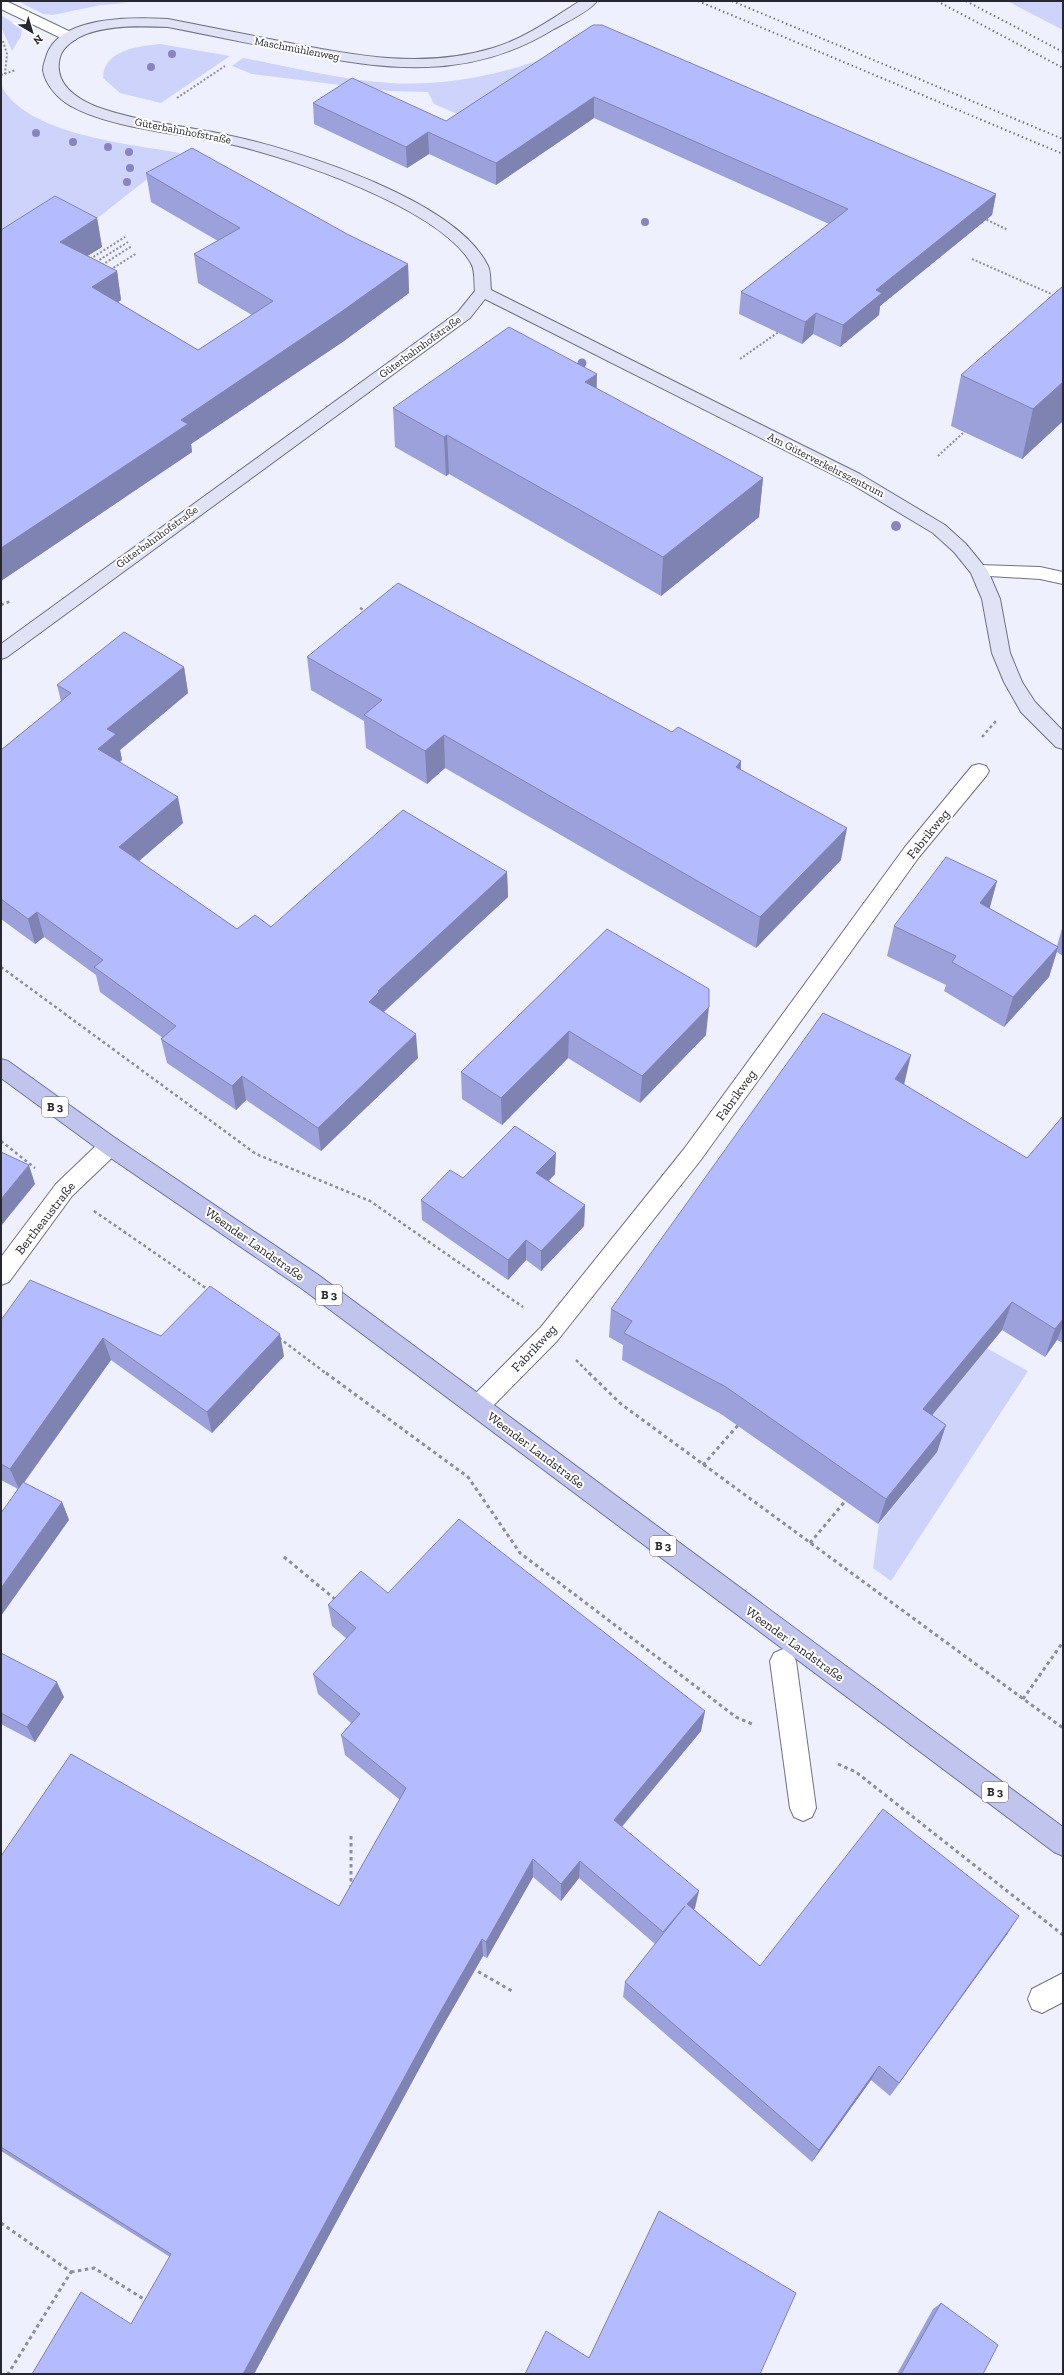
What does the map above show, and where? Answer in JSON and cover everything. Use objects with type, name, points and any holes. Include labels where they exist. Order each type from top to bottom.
[{"type":"main road","name":"Weender Landstraße","points":[[1,1067],[110,1146],[309,1281],[1063,1844]]},
{"type":"street","name":"Maschmühlenweg","points":[[70,37],[94,27],[113,23],[168,23],[367,62],[401,66],[437,65],[501,50],[546,28],[590,1]]},
{"type":"street","points":[[1,4],[70,37]]},
{"type":"street","name":"Güterbahnhofstraße","points":[[1,653],[464,315],[483,292],[480,266],[467,248],[447,230],[417,210],[377,190],[322,166],[246,143],[117,118],[76,103],[62,91],[50,71],[51,60],[56,49],[70,37]]},
{"type":"street","name":"Am Güterverkehrszentrum","points":[[483,292],[854,478],[939,529],[960,548],[978,571],[992,599],[1001,653],[1013,682],[1028,707],[1063,742]]},
{"type":"street","points":[[978,571],[1040,573],[1063,578]]},
{"type":"street","name":"Fabrikweg","points":[[478,1406],[549,1334],[692,1155],[912,852],[979,771]]},
{"type":"street","name":"Bertheaustraße","points":[[1,1275],[64,1190],[110,1146]]},
{"type":"street","points":[[783,1661],[803,1808]]},
{"type":"path","points":[[1,75],[5,74],[7,54],[2,38]]},
{"type":"path","points":[[176,99],[225,66]]},
{"type":"path","points":[[981,218],[1008,230]]},
{"type":"path","points":[[87,262],[125,237]]},
{"type":"path","points":[[93,264],[128,242]]},
{"type":"path","points":[[99,267],[132,246]]},
{"type":"path","points":[[107,272],[137,253]]},
{"type":"path","points":[[972,259],[1063,299]]},
{"type":"path","points":[[740,359],[782,330]]},
{"type":"path","points":[[938,456],[964,432]]},
{"type":"path","points":[[360,608],[372,614]]},
{"type":"path","points":[[979,771],[976,744],[1001,715],[1028,707]]},
{"type":"path","points":[[1,1141],[64,1190],[215,1294]]},
{"type":"path","points":[[274,1335],[314,1362],[468,1477],[520,1553],[736,1717],[856,1772],[1063,1935]]},
{"type":"path","points":[[703,1465],[744,1418]]},
{"type":"path","points":[[810,1543],[850,1495]]},
{"type":"path","points":[[284,1557],[342,1605]]},
{"type":"path","points":[[1023,1699],[1063,1642]]},
{"type":"path","points":[[351,1836],[351,1892]]},
{"type":"path","points":[[465,1964],[512,1991]]},
{"type":"path","points":[[1,2223],[71,2272],[94,2268],[149,2303]]},
{"type":"path","points":[[8,2374],[71,2272]]},
{"type":"shaded area","points":[[18,1],[107,1],[129,3],[101,5],[53,15],[43,14]]},
{"type":"shaded area","points":[[1007,1],[1063,1],[1063,30]]},
{"type":"shaded area","points":[[1,15],[22,29],[21,36],[12,51],[1,27]]},
{"type":"shaded area","points":[[160,44],[230,56],[161,103],[120,93],[103,78],[109,61],[115,55],[133,48]]},
{"type":"shaded area","points":[[243,58],[353,79],[409,84],[467,79],[505,71],[542,59],[476,122],[434,104],[428,92],[389,91],[252,74],[232,66]]},
{"type":"shaded area","points":[[1,85],[14,102],[32,115],[55,126],[108,141],[180,153],[80,232],[1,262]]},
{"type":"shaded area","points":[[878,1288],[1028,1371],[891,1581],[873,1568],[879,1524],[937,1452]]},
{"type":"building","points":[[593,25],[602,25],[996,194],[876,290],[882,293],[843,325],[816,313],[805,322],[741,292],[848,209],[594,97],[496,163],[428,132],[406,147],[313,103],[352,78],[446,121]]},
{"type":"building","points":[[192,148],[349,235],[408,264],[341,312],[181,420],[188,424],[1,548],[1,230],[55,196],[97,218],[60,242],[117,271],[92,287],[198,350],[273,301],[194,254],[240,228],[146,173]]},
{"type":"building","points":[[1063,286],[1063,382],[1033,409],[961,375]]},
{"type":"building","points":[[509,327],[597,374],[585,382],[763,478],[663,557],[447,435],[444,437],[393,408]]},
{"type":"building","points":[[398,583],[672,732],[678,727],[741,761],[736,767],[847,828],[760,917],[444,735],[425,751],[364,715],[382,700],[307,657]]},
{"type":"building","points":[[124,632],[184,667],[107,729],[116,734],[98,749],[178,797],[119,847],[237,929],[255,915],[271,927],[403,810],[507,872],[378,991],[379,992],[369,1002],[416,1034],[318,1128],[242,1076],[232,1086],[161,1039],[176,1026],[94,967],[103,960],[37,912],[28,919],[1,899],[1,750],[71,693],[57,685]]},
{"type":"building","points":[[946,857],[997,881],[980,903],[1058,947],[1013,997],[952,962],[956,956],[894,926]]},
{"type":"building","points":[[607,929],[709,989],[709,1007],[642,1076],[569,1031],[501,1098],[461,1072]]},
{"type":"building","points":[[823,1013],[911,1055],[895,1079],[1027,1158],[1063,1116],[1063,1319],[1055,1329],[1012,1302],[923,1409],[946,1425],[886,1499],[726,1387],[624,1333],[632,1321],[611,1309]]},
{"type":"building","points":[[515,1126],[556,1153],[536,1173],[585,1205],[541,1251],[526,1240],[508,1260],[421,1200],[450,1170],[463,1178]]},
{"type":"building","points":[[1,1152],[29,1165],[1,1199]]},
{"type":"building","points":[[30,1280],[161,1336],[210,1286],[280,1334],[207,1412],[103,1338],[10,1469],[1,1464],[1,1320]]},
{"type":"building","points":[[23,1482],[62,1502],[1,1588],[1,1513]]},
{"type":"building","points":[[459,1519],[705,1711],[614,1820],[699,1891],[687,1904],[760,1966],[883,1809],[1019,1916],[899,2083],[879,2066],[819,2150],[625,1982],[685,1906],[663,1932],[580,1861],[561,1884],[533,1859],[486,1942],[482,1939],[435,2021],[243,2374],[32,2374],[81,2292],[131,2324],[171,2254],[1,2147],[1,1856],[71,1754],[339,1906],[406,1788],[341,1735],[360,1714],[313,1674],[356,1628],[328,1605],[361,1571],[388,1593]]},
{"type":"building","points":[[1,1653],[57,1682],[27,1727],[1,1713]]},
{"type":"building","points":[[659,2211],[796,2293],[760,2374],[525,2374],[546,2331],[589,2358]]},
{"type":"building","points":[[941,2303],[998,2345],[983,2374],[901,2374]]},
{"type":"railway","points":[[698,1],[1063,154]]},
{"type":"railway","points":[[732,1],[1063,139]]},
{"type":"railway","points":[[937,1],[1063,68]]},
{"type":"railway","points":[[966,1],[1063,52]]}]
